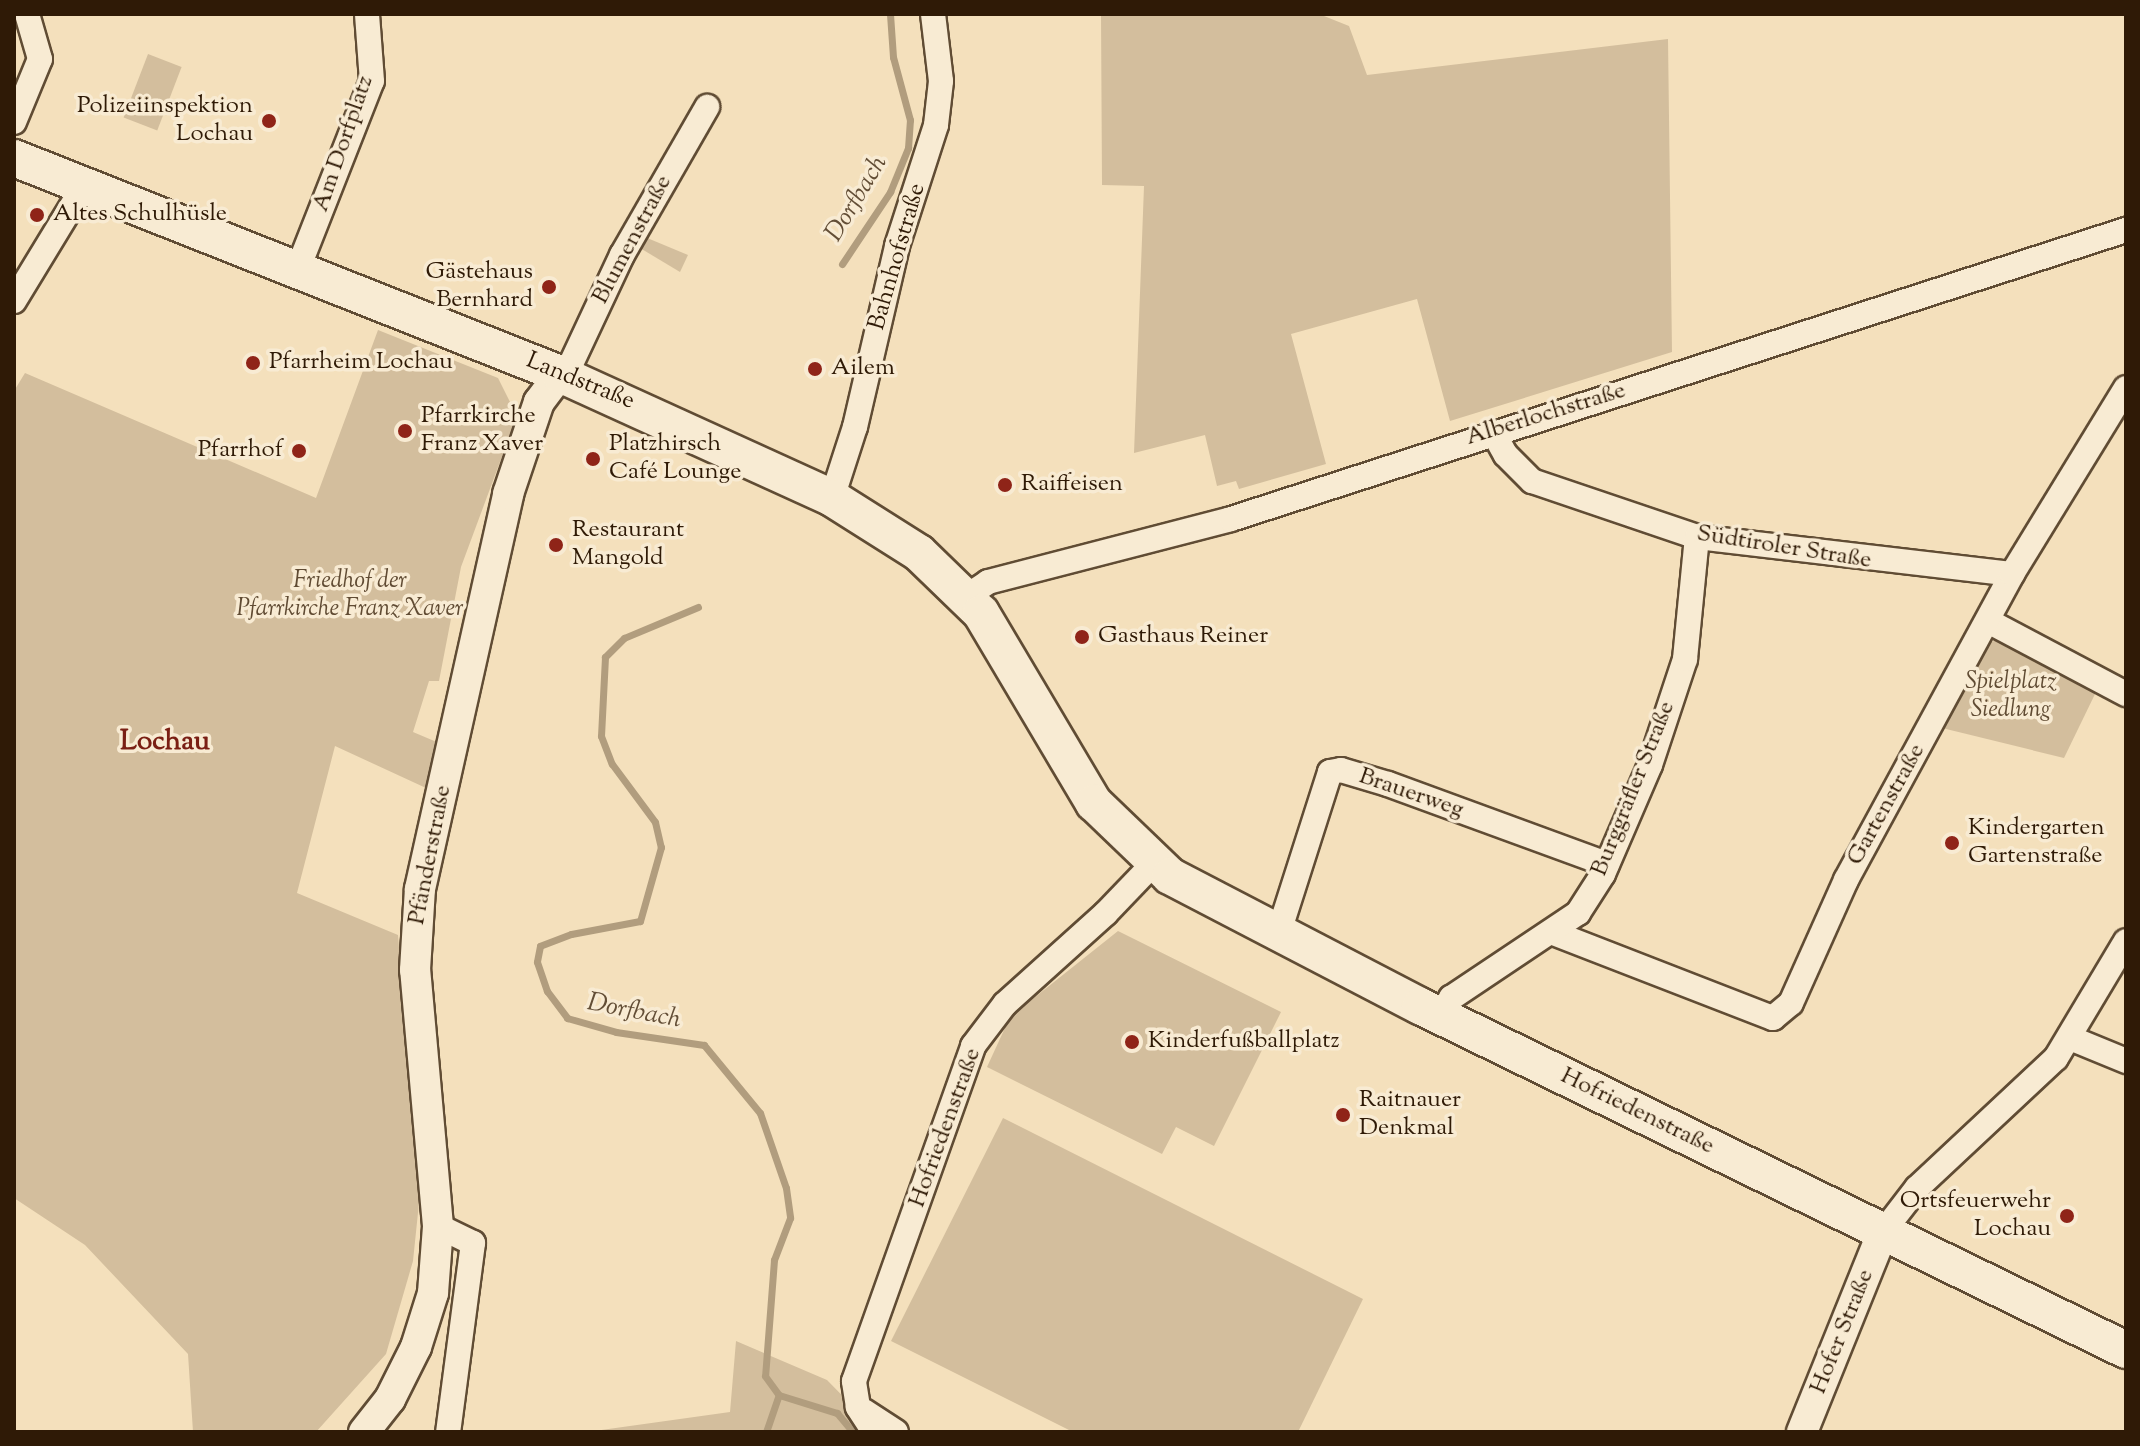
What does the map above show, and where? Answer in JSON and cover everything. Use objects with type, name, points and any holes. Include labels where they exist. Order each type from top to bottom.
[{"type":"main road","name":"Landstraße","points":[[14,158],[560,374],[832,498],[919,553],[966,597],[1014,660],[1055,733]]},
{"type":"main road","name":"Hofriedenstraße","points":[[1055,733],[1094,803],[1154,863],[1278,935],[2126,1350]]},
{"type":"street","points":[[14,122],[40,59],[27,14]]},
{"type":"street","name":"Am Dorfplatz","points":[[297,271],[372,81],[367,14]]},
{"type":"street","name":"Bahnhofstraße","points":[[832,498],[855,427],[897,246],[936,125],[941,81],[933,14]]},
{"type":"street","name":"Blumenstraße","points":[[560,374],[570,366],[622,255],[707,107]]},
{"type":"street","points":[[14,301],[84,186]]},
{"type":"street","name":"Alberlochstraße","points":[[966,597],[988,582],[1231,519],[2126,230]]},
{"type":"street","name":"Pfänderstraße","points":[[364,1432],[390,1399],[416,1347],[433,1293],[438,1226],[415,970],[420,889],[508,494],[539,402],[560,374]]},
{"type":"street","name":"Gartenstraße","points":[[1551,932],[1773,1018],[1791,1003],[1846,880],[2012,574],[2126,388]]},
{"type":"street","name":"Südtiroler Straße","points":[[1493,432],[1506,455],[1532,481],[1697,537],[2012,574]]},
{"type":"street","name":"Burggräfler Straße","points":[[1441,1016],[1451,998],[1578,913],[1607,864],[1650,765],[1685,659],[1697,537]]},
{"type":"street","points":[[1988,621],[2126,694]]},
{"type":"street","name":"Brauerweg","points":[[1278,935],[1330,772],[1341,770],[1388,784],[1607,864]]},
{"type":"street","name":"Hofriedenstraße","points":[[858,1407],[854,1381],[889,1293],[973,1046],[1005,1004],[1106,913],[1154,863]]},
{"type":"street","points":[[1883,1232],[1917,1188],[2024,1092],[2070,1038],[2126,941]]},
{"type":"street","points":[[2070,1038],[2126,1061]]},
{"type":"street","points":[[438,1226],[473,1243],[448,1432]]},
{"type":"street","name":"Hofer Straße","points":[[1802,1432],[1883,1232]]},
{"type":"street","points":[[858,1407],[874,1432]]},
{"type":"street","points":[[858,1407],[896,1432]]},
{"type":"green space","points":[[1101,14],[1319,14],[1349,26],[1367,75],[1668,39],[1672,352],[1450,421],[1417,299],[1291,334],[1326,464],[1239,489],[1236,481],[1217,486],[1205,435],[1134,453],[1144,186],[1102,185]]},
{"type":"green space","points":[[148,54],[182,67],[157,130],[124,117]]},
{"type":"green space","points":[[640,235],[688,255],[680,272],[635,245]]},
{"type":"green space","name":"Friedhof der Pfarrkirche Franz Xaver","points":[[378,330],[498,378],[517,416],[461,567],[439,681],[429,681],[413,732],[439,743],[426,788],[335,746],[297,893],[398,935],[419,1203],[413,1261],[386,1354],[316,1432],[193,1432],[188,1354],[85,1245],[14,1198],[14,391],[25,373],[316,498]]},
{"type":"green space","name":"Spielplatz Siedlung","points":[[1999,639],[2096,692],[2064,758],[1938,727],[1984,645]]},
{"type":"green space","name":"Kinderfußballplatz","points":[[1118,931],[1281,1012],[1214,1146],[1176,1127],[1162,1154],[987,1067],[1010,1017]]},
{"type":"green space","points":[[1003,1118],[1363,1299],[1298,1432],[1073,1432],[891,1341]]},
{"type":"green space","points":[[736,1341],[827,1380],[878,1432],[587,1432],[730,1412]]},
{"type":"waterway","name":"Dorfbach","points":[[842,264],[890,192],[908,148],[910,120],[893,57],[890,14]]},
{"type":"waterway","name":"Dorfbach","points":[[698,607],[624,638],[605,657],[601,736],[612,764],[655,822],[661,847],[640,921],[571,934],[540,946],[537,962],[547,991],[567,1018],[616,1032],[704,1045],[760,1113],[786,1188],[790,1218],[774,1260],[765,1376],[779,1395],[837,1413],[853,1432]]},
{"type":"waterway","points":[[766,1432],[779,1395]]},
{"type":"place","name":"Polizeiinspektion Lochau","points":[[269,121]]},
{"type":"place","name":"Altes Schulhüsle","points":[[37,215]]},
{"type":"place","name":"Gästehaus Bernhard","points":[[549,287]]},
{"type":"place","name":"Pfarrheim Lochau","points":[[253,363]]},
{"type":"place","name":"Ailem","points":[[815,369]]},
{"type":"place","name":"Pfarrkirche Franz Xaver","points":[[405,431]]},
{"type":"place","name":"Pfarrhof","points":[[299,451]]},
{"type":"place","name":"Platzhirsch Café Lounge","points":[[593,459]]},
{"type":"place","name":"Raiffeisen","points":[[1005,485]]},
{"type":"place","name":"Restaurant Mangold","points":[[556,545]]},
{"type":"place","name":"Gasthaus Reiner","points":[[1082,637]]},
{"type":"place","name":"Kindergarten Gartenstraße","points":[[1952,843]]},
{"type":"place","name":"Kinderfußballplatz","points":[[1132,1042]]},
{"type":"place","name":"Raitnauer Denkmal","points":[[1343,1115]]},
{"type":"place","name":"Ortsfeuerwehr Lochau","points":[[2067,1216]]},
{"type":"district","name":"Lochau","points":[[165,742]]}]
